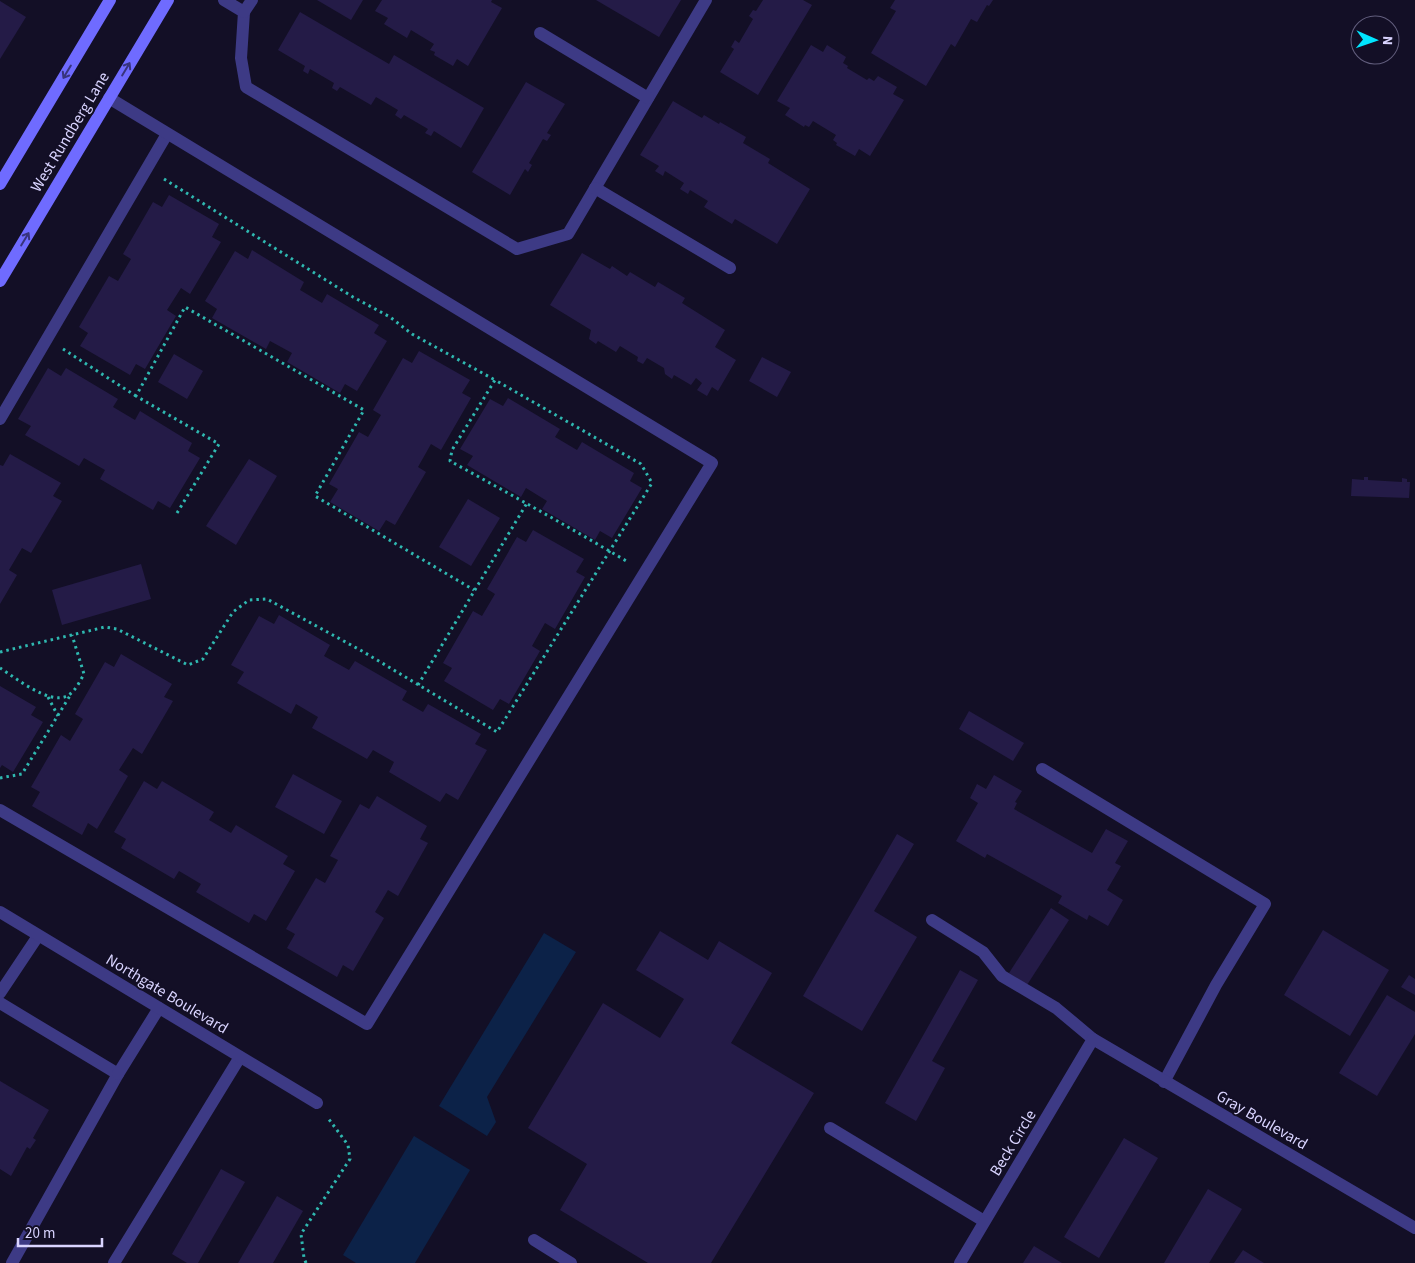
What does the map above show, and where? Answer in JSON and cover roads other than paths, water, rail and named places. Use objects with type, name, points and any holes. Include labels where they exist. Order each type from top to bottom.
[{"type":"main road","name":"West Rundberg Lane","points":[[0,184],[110,0]]},
{"type":"main road","name":"West Rundberg Lane","points":[[0,281],[168,0]]},
{"type":"street","points":[[224,0],[244,12]]},
{"type":"street","points":[[252,0],[244,12],[240,58],[246,88],[517,249],[568,234],[706,0]]},
{"type":"street","points":[[540,33],[648,98]]},
{"type":"street","points":[[0,810],[367,1024],[712,464],[109,98]]},
{"type":"street","points":[[0,419],[167,134]]},
{"type":"street","points":[[595,188],[730,268]]},
{"type":"street","points":[[1042,769],[1265,904],[1216,985],[1164,1082]]},
{"type":"street","name":"Northgate Boulevard","points":[[0,912],[317,1103]]},
{"type":"street","name":"Gray Boulevard","points":[[932,920],[983,952],[1002,976],[1056,1008],[1093,1039],[1415,1228]]},
{"type":"street","points":[[0,993],[38,936]]},
{"type":"street","points":[[0,1003],[118,1074]]},
{"type":"street","points":[[12,1263],[118,1074],[159,1008]]},
{"type":"street","name":"Beck Circle","points":[[960,1263],[1093,1039]]},
{"type":"street","points":[[114,1263],[240,1057]]},
{"type":"street","points":[[830,1128],[984,1221]]},
{"type":"street","points":[[534,1240],[571,1263]]},
{"type":"water","points":[[544,933],[576,952],[487,1097],[496,1122],[487,1136],[439,1106]]},
{"type":"water","points":[[414,1136],[470,1170],[415,1263],[356,1263],[343,1255]]}]
